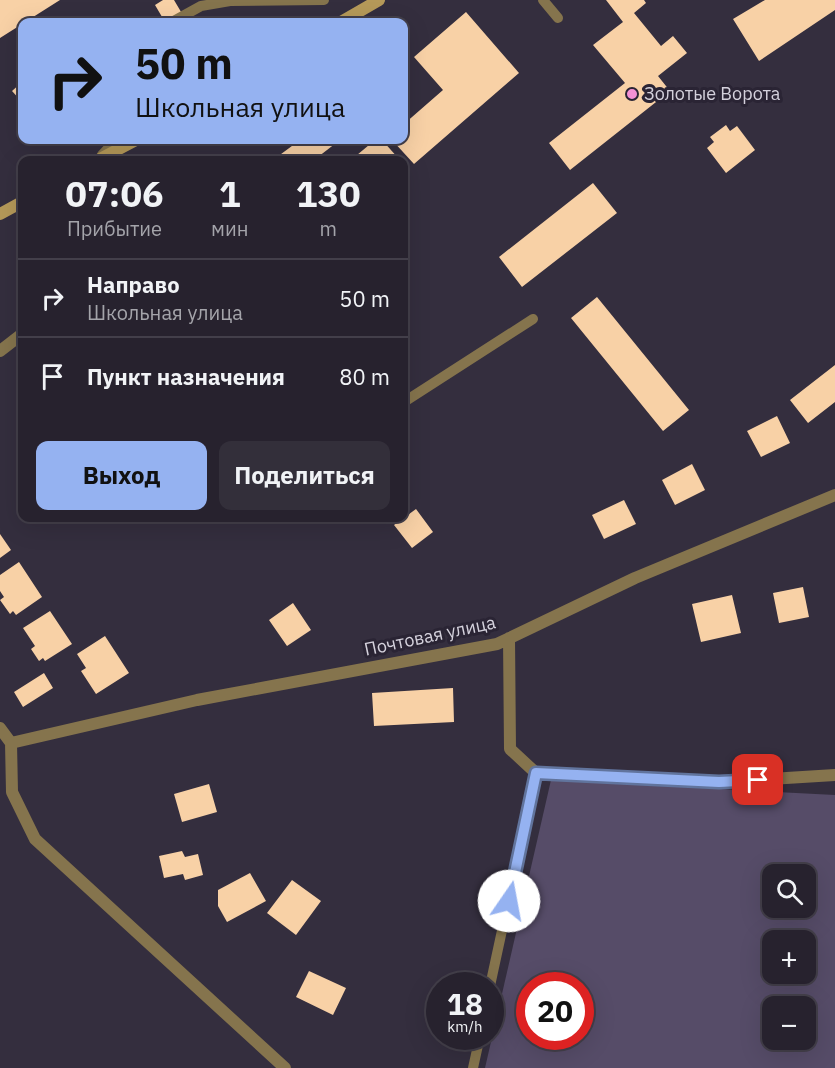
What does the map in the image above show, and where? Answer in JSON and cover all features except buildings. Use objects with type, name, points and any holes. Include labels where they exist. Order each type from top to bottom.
[{"type":"main road","points":[[348,18],[379,0]]},
{"type":"main road","points":[[105,156],[127,144]]},
{"type":"main road","points":[[0,214],[18,204]]},
{"type":"street","points":[[0,351],[18,337]]},
{"type":"street","name":"Почтовая улица","points":[[11,743],[197,700],[497,644],[634,578],[835,495]]},
{"type":"street","points":[[509,638],[510,749],[536,773],[719,782],[835,775]]},
{"type":"street","points":[[0,728],[11,743],[12,792],[35,840],[285,1068]]},
{"type":"lane","points":[[179,18],[201,6],[230,1],[324,0]]},
{"type":"lane","points":[[543,0],[558,18]]},
{"type":"lane","points":[[101,156],[112,144]]},
{"type":"lane","points":[[408,399],[533,319]]},
{"type":"lane","points":[[493,972],[536,773]]},
{"type":"lane","points":[[473,1068],[477,1050]]},
{"type":"shaded area","points":[[551,780],[835,795],[835,1068],[485,1068],[489,1050],[504,1050],[504,985]]},
{"type":"place","name":"Золотые Ворота","points":[[632,94]]},
{"type":"route","points":[[509,901],[536,773],[719,782],[758,780]]}]
